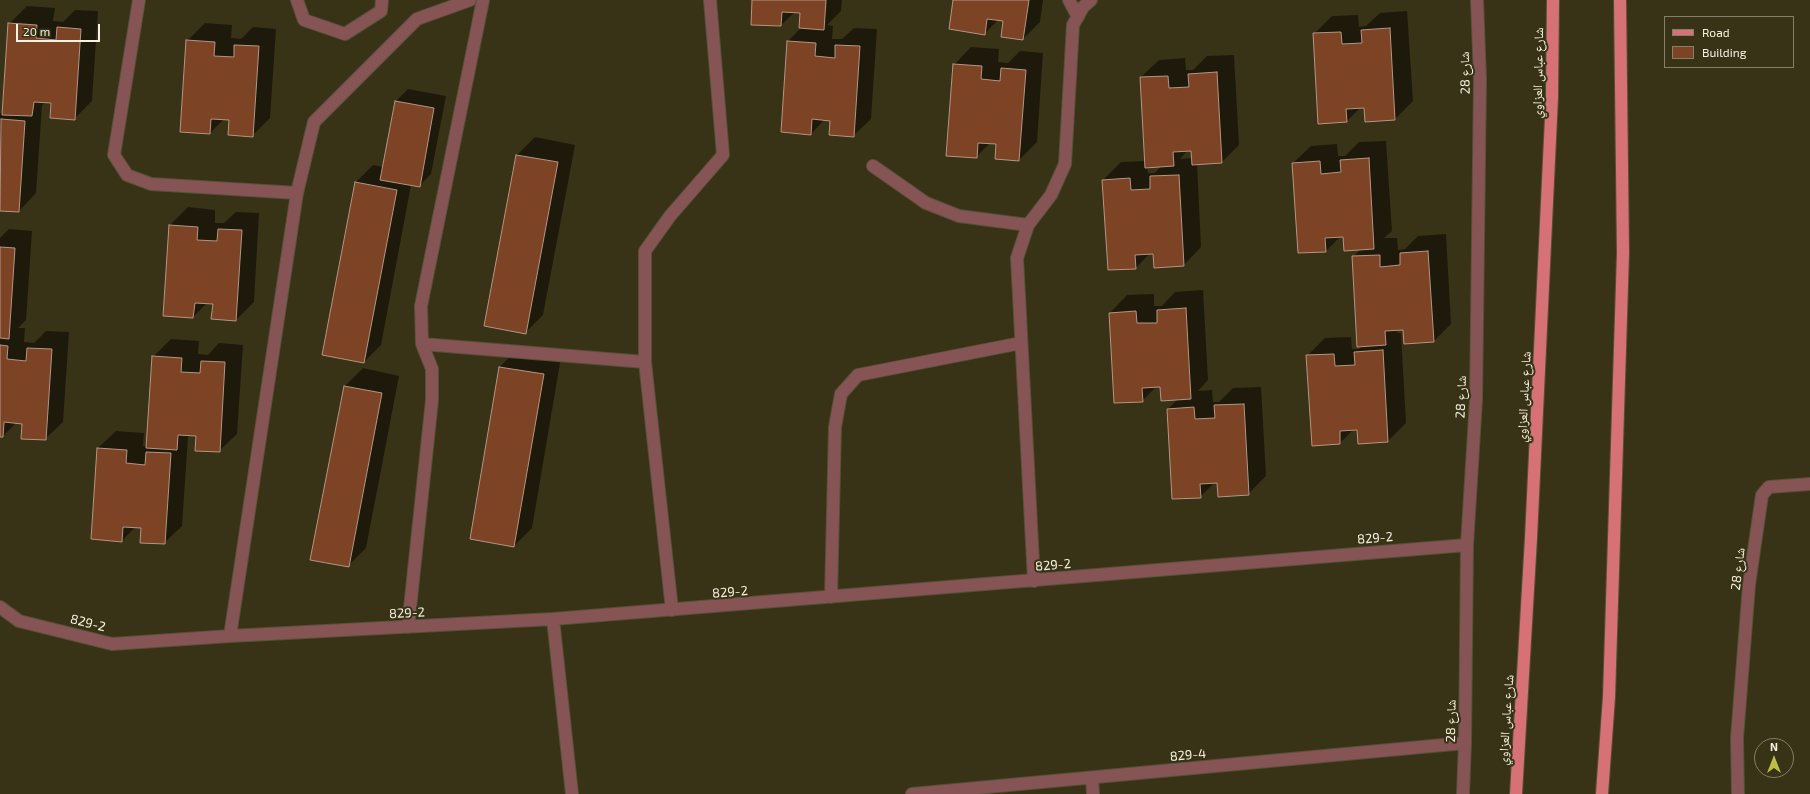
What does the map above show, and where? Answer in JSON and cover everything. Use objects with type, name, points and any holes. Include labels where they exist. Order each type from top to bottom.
[{"type":"main road","name":"شارع عباس العزاوي","points":[[1516,794],[1542,318],[1552,97],[1553,0]]},
{"type":"main road","points":[[1602,794],[1609,697],[1624,253],[1620,0]]},
{"type":"main road","points":[[1620,15],[1624,0]]},
{"type":"street","points":[[139,0],[114,154],[127,175],[150,184],[297,193]]},
{"type":"street","points":[[297,0],[304,20],[345,34],[381,11],[382,0]]},
{"type":"street","points":[[230,636],[297,193],[314,122],[417,20],[470,0]]},
{"type":"street","points":[[408,626],[432,400],[432,369],[422,344],[421,306],[483,0]]},
{"type":"street","points":[[672,610],[645,362],[645,251],[670,216],[723,154],[710,0]]},
{"type":"street","points":[[1069,0],[1078,17]]},
{"type":"street","points":[[1034,581],[1017,258],[1028,225],[1051,195],[1065,164],[1073,26],[1083,7],[1090,0]]},
{"type":"street","name":"شارع 28","points":[[1463,794],[1468,545],[1476,392],[1480,79],[1477,0]]},
{"type":"street","points":[[873,166],[926,203],[959,216],[1028,225]]},
{"type":"street","points":[[831,597],[834,426],[841,394],[858,375],[1021,343]]},
{"type":"street","points":[[422,344],[645,362]]},
{"type":"street","name":"شارع 28","points":[[1738,794],[1737,738],[1749,585],[1762,495],[1768,487],[1810,484]]},
{"type":"street","name":"829-2","points":[[0,607],[19,621],[112,644],[230,636],[553,619],[1468,545]]},
{"type":"street","points":[[553,619],[572,794]]},
{"type":"street","name":"829-4","points":[[912,794],[1465,744]]},
{"type":"street","points":[[1092,778],[1093,794]]},
{"type":"building","points":[[752,0],[826,0],[824,30],[799,28],[800,13],[782,12],[781,26],[751,25]]},
{"type":"building","points":[[953,0],[1029,0],[1023,40],[1001,37],[1003,21],[987,19],[985,35],[949,29]]},
{"type":"building","points":[[8,23],[37,25],[36,38],[56,40],[57,27],[81,29],[75,120],[50,118],[51,103],[34,102],[32,116],[2,115]]},
{"type":"building","points":[[1390,28],[1395,120],[1365,122],[1364,108],[1346,109],[1347,122],[1318,124],[1313,33],[1341,32],[1342,44],[1362,43],[1361,30]]},
{"type":"building","points":[[186,40],[215,42],[214,56],[234,57],[234,45],[259,46],[253,137],[228,135],[229,120],[211,119],[210,134],[180,132]]},
{"type":"building","points":[[787,41],[816,43],[815,56],[835,58],[835,45],[860,46],[854,137],[829,135],[830,121],[812,119],[811,135],[781,132]]},
{"type":"building","points":[[953,64],[982,66],[981,79],[1000,81],[1001,68],[1026,70],[1019,161],[995,159],[996,144],[978,143],[977,158],[946,156]]},
{"type":"building","points":[[1217,72],[1222,163],[1192,165],[1191,151],[1173,152],[1174,166],[1145,168],[1140,77],[1168,76],[1169,88],[1189,87],[1188,74]]},
{"type":"building","points":[[395,101],[434,108],[420,187],[380,180]]},
{"type":"building","points":[[1,119],[25,121],[19,212],[0,211]]},
{"type":"building","points":[[516,155],[558,162],[526,334],[484,326]]},
{"type":"building","points":[[1369,158],[1374,249],[1344,251],[1343,237],[1325,238],[1326,252],[1298,253],[1292,163],[1320,161],[1321,174],[1341,172],[1340,160]]},
{"type":"building","points":[[1179,175],[1184,266],[1154,268],[1153,254],[1135,255],[1136,269],[1108,270],[1102,180],[1130,178],[1131,190],[1150,189],[1150,176]]},
{"type":"building","points":[[355,182],[397,190],[364,363],[322,355]]},
{"type":"building","points":[[169,225],[198,227],[197,240],[217,241],[218,229],[242,230],[236,321],[211,319],[213,304],[195,303],[193,318],[163,316]]},
{"type":"building","points":[[0,247],[15,248],[9,339],[0,338]]},
{"type":"building","points":[[1428,251],[1434,342],[1404,344],[1403,330],[1385,331],[1386,345],[1357,347],[1352,256],[1380,255],[1380,267],[1400,265],[1400,253]]},
{"type":"building","points":[[1186,308],[1191,399],[1161,401],[1160,387],[1142,388],[1143,402],[1114,403],[1109,313],[1136,311],[1137,323],[1157,323],[1157,310]]},
{"type":"building","points":[[0,345],[8,346],[7,359],[26,361],[27,348],[52,349],[46,440],[21,439],[22,424],[4,422],[3,437],[0,437]]},
{"type":"building","points":[[1383,350],[1388,442],[1358,444],[1357,430],[1340,431],[1340,444],[1312,446],[1306,355],[1334,354],[1335,366],[1355,365],[1354,352]]},
{"type":"building","points":[[152,356],[182,358],[181,372],[200,373],[201,361],[225,362],[220,452],[195,451],[196,436],[178,435],[177,450],[146,448]]},
{"type":"building","points":[[499,367],[544,374],[514,547],[470,539]]},
{"type":"building","points":[[344,386],[382,393],[349,567],[310,560]]},
{"type":"building","points":[[1244,404],[1249,495],[1218,497],[1217,483],[1200,484],[1201,498],[1172,499],[1167,409],[1194,407],[1195,419],[1215,418],[1214,405]]},
{"type":"building","points":[[97,448],[127,450],[126,463],[145,465],[146,452],[171,453],[165,544],[140,543],[141,528],[123,527],[122,542],[91,539]]}]
